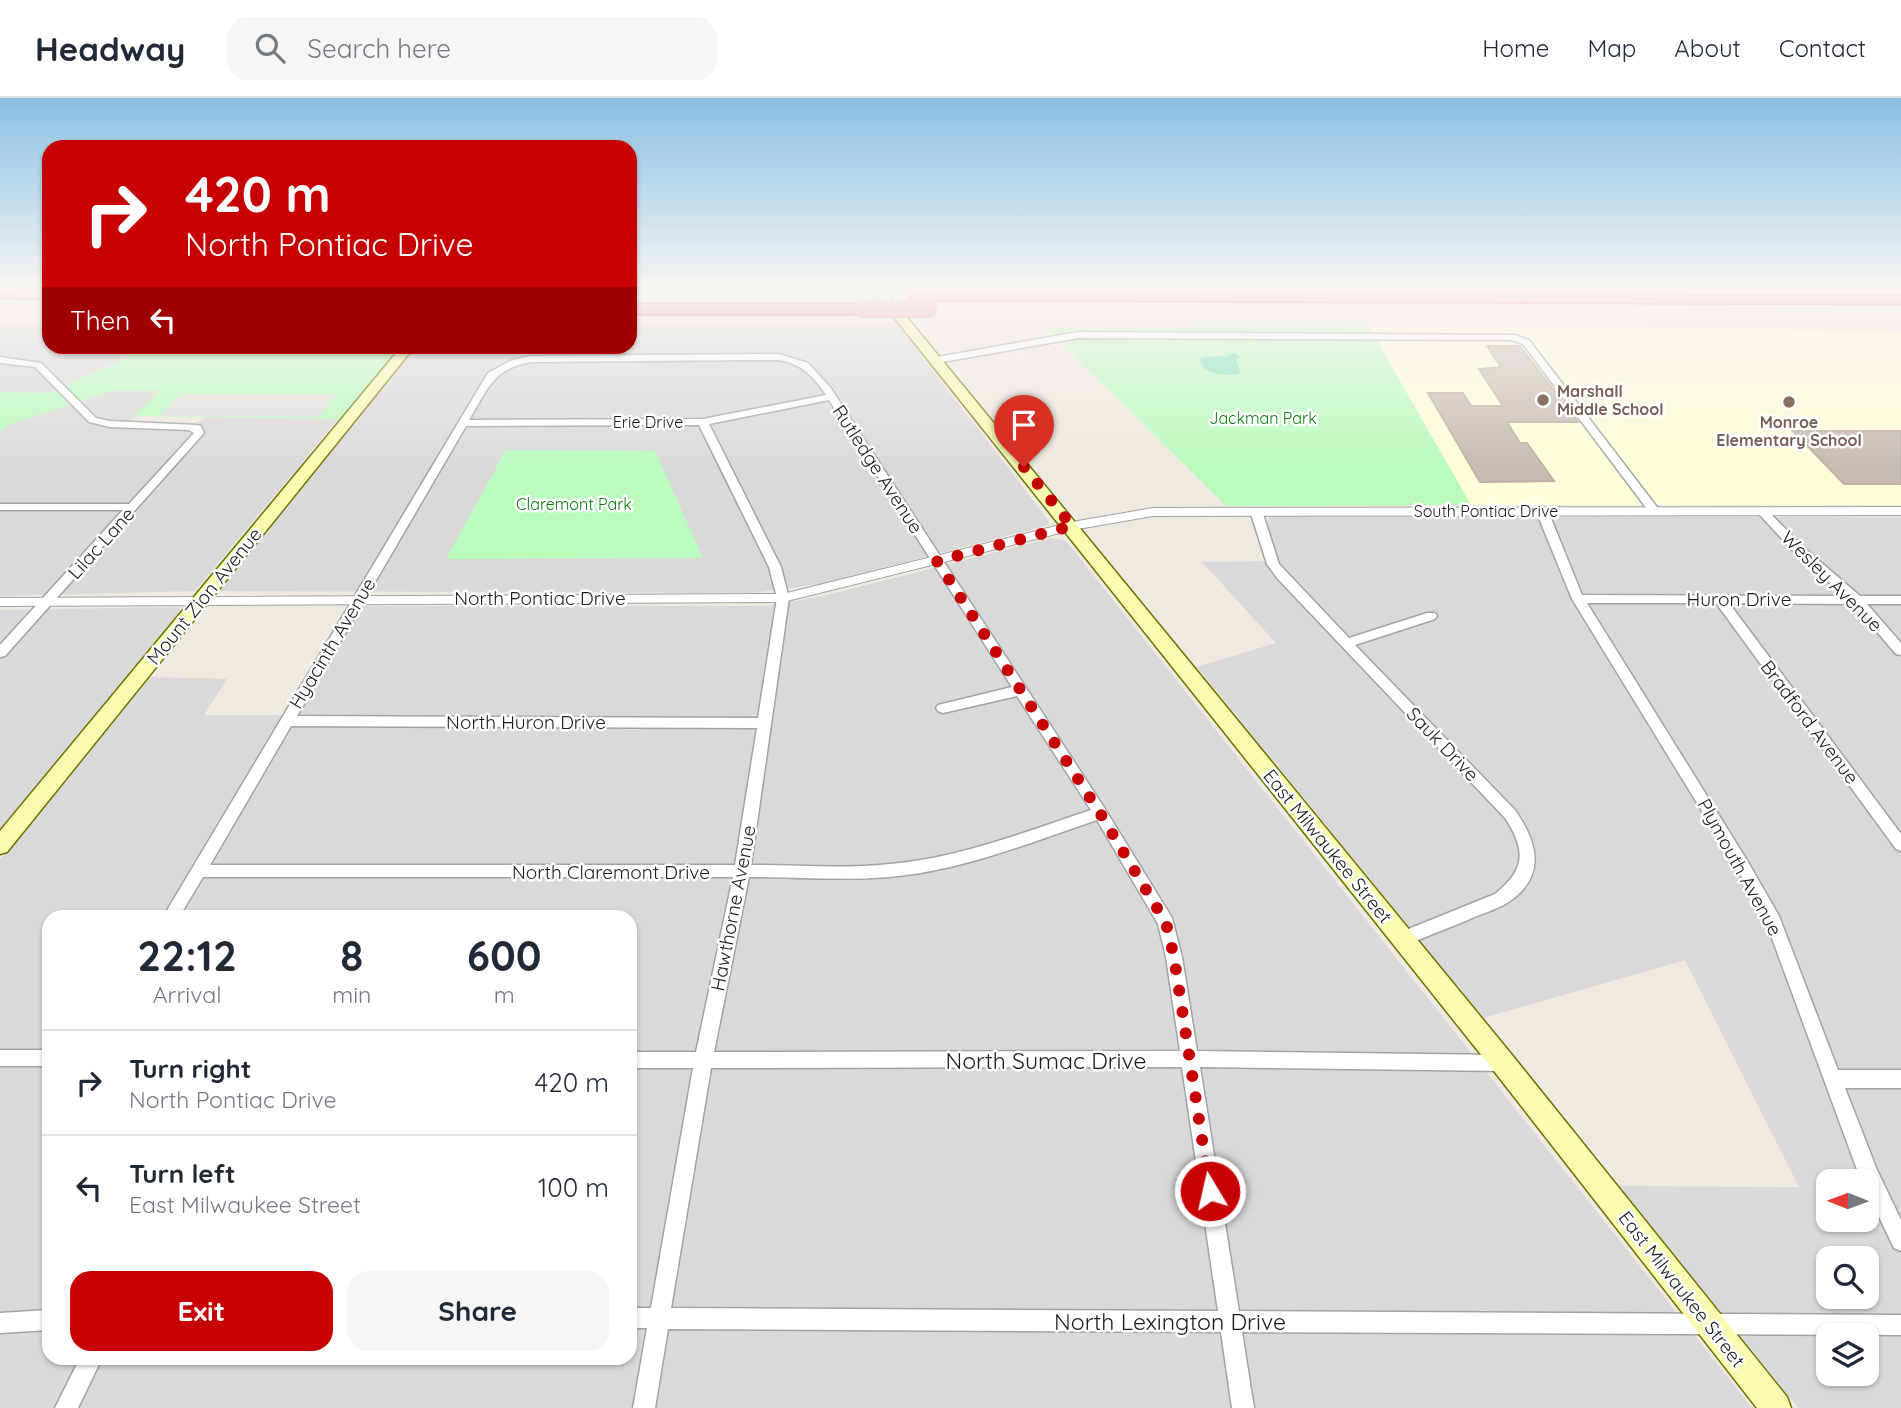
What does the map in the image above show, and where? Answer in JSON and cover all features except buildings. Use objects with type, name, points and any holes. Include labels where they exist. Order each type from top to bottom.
[{"type":"main road","name":"East Milwaukee Street","points":[[927,348],[1503,1063],[1776,1408]]},
{"type":"main road","name":"Mount Zion Avenue","points":[[0,846],[402,354]]},
{"type":"street","points":[[937,360],[1004,348]]},
{"type":"street","points":[[1532,348],[1654,511]]},
{"type":"street","name":"Rutledge Avenue","points":[[496,371],[515,362],[564,357],[788,358],[807,365],[816,372],[1100,813],[1166,923],[1174,957],[1243,1408]]},
{"type":"street","name":"Lilac Lane","points":[[0,360],[38,365],[93,420],[110,424],[188,427],[199,430],[194,440],[0,653]]},
{"type":"street","name":"Hyacinth Avenue","points":[[175,910],[461,424],[496,371]]},
{"type":"street","name":"Erie Drive","points":[[461,424],[703,422],[832,397]]},
{"type":"street","name":"Hawthorne Avenue","points":[[644,1408],[703,1061],[742,872],[783,598],[775,567],[703,422]]},
{"type":"street","points":[[0,508],[133,507]]},
{"type":"street","name":"Sauk Drive","points":[[1256,511],[1273,564],[1281,576],[1510,814],[1522,832],[1528,848],[1527,868],[1515,890],[1501,899],[1402,939]]},
{"type":"street","name":"Plymouth Avenue","points":[[1542,511],[1578,598],[1764,903],[1783,945],[1869,1175],[1901,1241]]},
{"type":"street","name":"Wesley Avenue","points":[[1762,511],[1799,550],[1856,599],[1901,651]]},
{"type":"street","name":"South Pontiac Drive","points":[[1072,526],[1153,512],[1901,511]]},
{"type":"street","name":"North Pontiac Drive","points":[[0,602],[783,598],[1072,526]]},
{"type":"street","name":"Huron Drive","points":[[1578,598],[1901,600]]},
{"type":"street","name":"Bradford Avenue","points":[[1718,599],[1901,845]]},
{"type":"street","points":[[1346,643],[1431,617]]},
{"type":"street","points":[[943,708],[1021,690]]},
{"type":"street","name":"North Huron Drive","points":[[285,721],[766,723]]},
{"type":"street","name":"North Claremont Drive","points":[[198,871],[887,872],[962,858],[1100,813]]},
{"type":"street","points":[[0,1058],[42,1058]]},
{"type":"street","name":"North Sumac Drive","points":[[637,1060],[1189,1059],[1503,1063]]},
{"type":"street","points":[[1833,1079],[1901,1079]]},
{"type":"street","name":"North Lexington Drive","points":[[637,1318],[1901,1325]]},
{"type":"street","points":[[0,1322],[42,1320]]},
{"type":"street","points":[[66,1408],[88,1365]]},
{"type":"shaded area","points":[[0,348],[42,348],[42,354],[130,354],[123,360],[47,393],[0,392]]},
{"type":"shaded area","points":[[637,348],[916,348],[1048,520],[1049,525],[820,584],[753,593],[219,591],[410,354],[637,354]]},
{"type":"shaded area","points":[[1381,348],[1901,348],[1901,505],[1471,505]]},
{"type":"shaded area","points":[[111,391],[160,391],[123,429],[181,430],[208,417],[338,419],[195,591],[0,596],[0,432],[8,425]]},
{"type":"shaded area","points":[[181,394],[337,394],[319,417],[159,416]]},
{"type":"shaded area","points":[[1269,517],[1901,517],[1901,1408],[1798,1408],[1619,1186],[1799,1187],[1685,960],[1483,1018],[1197,667],[1276,643],[1202,562],[1278,561],[1267,525]]},
{"type":"shaded area","points":[[1051,538],[1064,540],[1752,1408],[0,1408],[0,860],[147,677],[227,679],[204,715],[293,715],[360,606],[768,606],[823,596]]},
{"type":"shaded area","points":[[180,607],[180,612],[0,831],[0,610]]},
{"type":"green space","name":"Jackman Park","points":[[1066,348],[1381,348],[1471,505],[1226,506]]},
{"type":"green space","points":[[1233,353],[1241,356],[1236,360],[1240,372],[1238,374],[1216,374],[1202,366],[1199,361],[1202,357],[1228,356]]},
{"type":"green space","points":[[130,354],[403,354],[347,419],[134,416],[159,391],[111,391],[8,425],[0,432],[0,392],[47,393],[123,360]]},
{"type":"green space","name":"Claremont Park","points":[[506,450],[655,451],[703,558],[446,559]]},
{"type":"place","name":"Marshall Middle School","points":[[1543,400]]},
{"type":"place","name":"Monroe Elementary School","points":[[1789,402]]},
{"type":"route","points":[[1024,467],[1072,526],[937,561],[1100,813],[1166,923],[1174,957],[1210,1191]]}]
